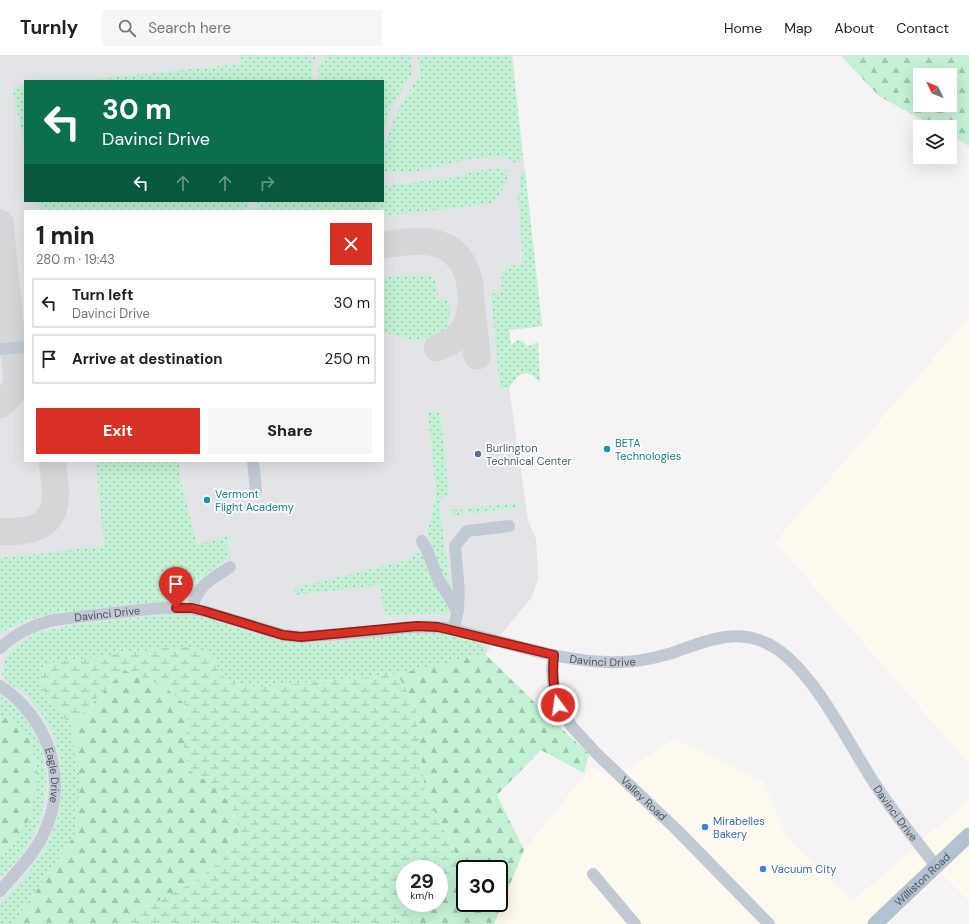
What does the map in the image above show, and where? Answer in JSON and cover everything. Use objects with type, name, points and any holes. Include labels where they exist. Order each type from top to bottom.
[{"type":"main road","name":"Williston Road","points":[[875,924],[969,835]]},
{"type":"street","points":[[0,349],[24,348]]},
{"type":"street","points":[[253,462],[256,491]]},
{"type":"street","points":[[453,629],[458,611],[459,600],[455,546],[468,531],[509,526]]},
{"type":"street","points":[[422,541],[438,579],[458,611]]},
{"type":"street","points":[[192,608],[196,594],[202,587],[230,567]]},
{"type":"street","name":"Davinci Drive","points":[[0,648],[20,632],[32,626],[49,621],[156,608],[192,608],[283,635],[301,637],[417,626],[438,627],[453,629],[554,655],[590,661],[620,662],[654,657],[725,636],[746,637],[768,644],[778,650],[814,688],[829,709],[884,798],[936,866]]},
{"type":"street","name":"Valley Road","points":[[554,655],[552,668],[554,692],[558,705],[572,727],[597,754],[694,847],[769,924]]},
{"type":"street","name":"Eagle Drive","points":[[0,686],[22,704],[37,722],[49,748],[53,765],[54,783],[53,807],[44,833],[29,857],[0,891]]},
{"type":"street","points":[[593,874],[635,924]]},
{"type":"shaded area","points":[[0,56],[512,56],[542,326],[509,330],[514,376],[509,387],[528,521],[536,539],[538,579],[532,597],[485,654],[397,674],[215,661],[124,670],[71,726],[80,779],[76,833],[0,924]]},
{"type":"shaded area","points":[[969,317],[969,764],[775,542]]},
{"type":"shaded area","points":[[674,739],[762,780],[787,837],[853,901],[969,799],[969,901],[942,874],[889,924],[415,924],[444,912],[448,912],[448,910],[456,907],[456,912],[508,912],[508,861],[524,850],[592,766],[612,779]]},
{"type":"green space","points":[[241,56],[316,56],[312,66],[313,80],[87,80],[241,64]]},
{"type":"green space","points":[[324,56],[410,56],[412,67],[411,75],[389,111],[384,126],[384,80],[319,80],[318,71]]},
{"type":"green space","points":[[418,56],[512,56],[523,160],[515,163],[503,157],[490,157],[466,160],[414,172],[385,172],[384,154],[388,135],[403,101],[418,78],[420,70]]},
{"type":"green space","points":[[841,56],[969,56],[969,146],[957,139],[957,120],[922,120],[879,96]]},
{"type":"green space","points":[[24,86],[24,139],[12,88]]},
{"type":"green space","points":[[499,168],[508,171],[505,185],[490,204],[384,216],[384,210],[258,210],[257,202],[384,202],[384,186],[450,178],[487,169]]},
{"type":"green space","points":[[525,171],[542,326],[509,330],[511,346],[517,340],[528,346],[538,342],[540,383],[534,376],[527,373],[519,375],[509,387],[500,388],[491,294],[502,292],[501,285],[503,272],[507,266],[523,264],[518,196],[522,172]]},
{"type":"green space","points":[[38,202],[248,202],[249,210],[41,210]]},
{"type":"green space","points":[[430,275],[435,279],[439,300],[449,299],[450,319],[441,336],[412,340],[384,332],[384,277]]},
{"type":"green space","points":[[428,412],[440,412],[449,496],[440,498],[441,518],[451,593],[441,576],[427,530],[430,524],[436,493]]},
{"type":"green space","points":[[96,462],[179,462],[180,479],[197,544],[233,535],[226,546],[232,556],[194,583],[188,597],[184,601],[155,602],[48,614],[23,622],[0,633],[0,558],[104,546]]},
{"type":"green space","points":[[517,503],[519,507],[468,514],[467,508]]},
{"type":"green space","points":[[462,509],[463,515],[451,516],[451,510]]},
{"type":"green space","points":[[416,552],[424,556],[436,586],[452,613],[384,615],[380,585],[295,595],[294,588],[412,559]]},
{"type":"green space","points":[[181,614],[211,620],[269,638],[299,643],[343,641],[417,632],[451,635],[483,644],[485,654],[397,674],[261,687],[236,685],[221,676],[215,661],[38,682],[55,707],[71,726],[80,779],[76,833],[12,924],[0,924],[0,905],[28,873],[48,844],[58,818],[62,790],[61,762],[54,737],[44,717],[27,696],[5,680],[2,674],[3,665],[7,656],[13,648],[35,634],[71,625]]},
{"type":"green space","points":[[173,647],[202,647],[215,661],[222,676],[236,685],[261,687],[397,674],[415,705],[425,793],[459,860],[456,860],[456,872],[448,880],[448,860],[396,860],[396,912],[418,912],[412,924],[116,924],[197,880],[222,860],[240,838],[231,804],[210,783],[189,770],[184,746],[188,724],[185,704],[166,688],[124,670],[71,726],[55,707],[38,682],[47,663]]},
{"type":"green space","points":[[485,654],[589,754],[584,773],[541,750],[497,795],[524,850],[508,889],[508,860],[459,860],[425,793],[415,705],[397,674]]},
{"type":"green space","points":[[124,670],[166,688],[185,704],[188,724],[184,746],[189,770],[210,783],[231,804],[240,838],[222,860],[197,880],[116,924],[12,924],[76,833],[80,779],[71,726]]},
{"type":"green space","points":[[0,696],[17,709],[30,726],[39,742],[44,759],[46,776],[42,812],[36,829],[28,845],[0,878],[0,858],[14,844],[10,714],[0,723]]},
{"type":"green space","points":[[9,714],[31,738],[38,779],[30,817],[14,844],[0,858],[0,723]]},
{"type":"green space","points":[[456,872],[456,912],[499,912],[494,924],[412,924],[418,912],[448,912],[448,880]]},
{"type":"taxiway","points":[[0,223],[12,341],[17,372],[16,385],[10,396],[0,405]]},
{"type":"taxiway","points":[[384,245],[425,241],[431,242],[443,246],[451,251],[458,257],[463,265],[470,285],[471,306],[469,317],[460,334],[455,339],[437,348]]},
{"type":"taxiway","points":[[472,307],[477,356]]},
{"type":"taxiway","points":[[0,532],[31,529],[42,525],[49,518],[55,501],[55,481],[52,462]]},
{"type":"place","name":"BETA Technologies","points":[[607,449]]},
{"type":"place","name":"Burlington Technical Center","points":[[478,454]]},
{"type":"place","name":"Vermont Flight Academy","points":[[207,500]]},
{"type":"place","name":"Mirabelles Bakery","points":[[705,827]]},
{"type":"place","name":"Vacuum City","points":[[763,869]]},
{"type":"route","points":[[176,608],[192,608],[283,635],[301,637],[325,636],[417,626],[453,629],[554,655],[552,668],[554,692],[558,705]]}]
